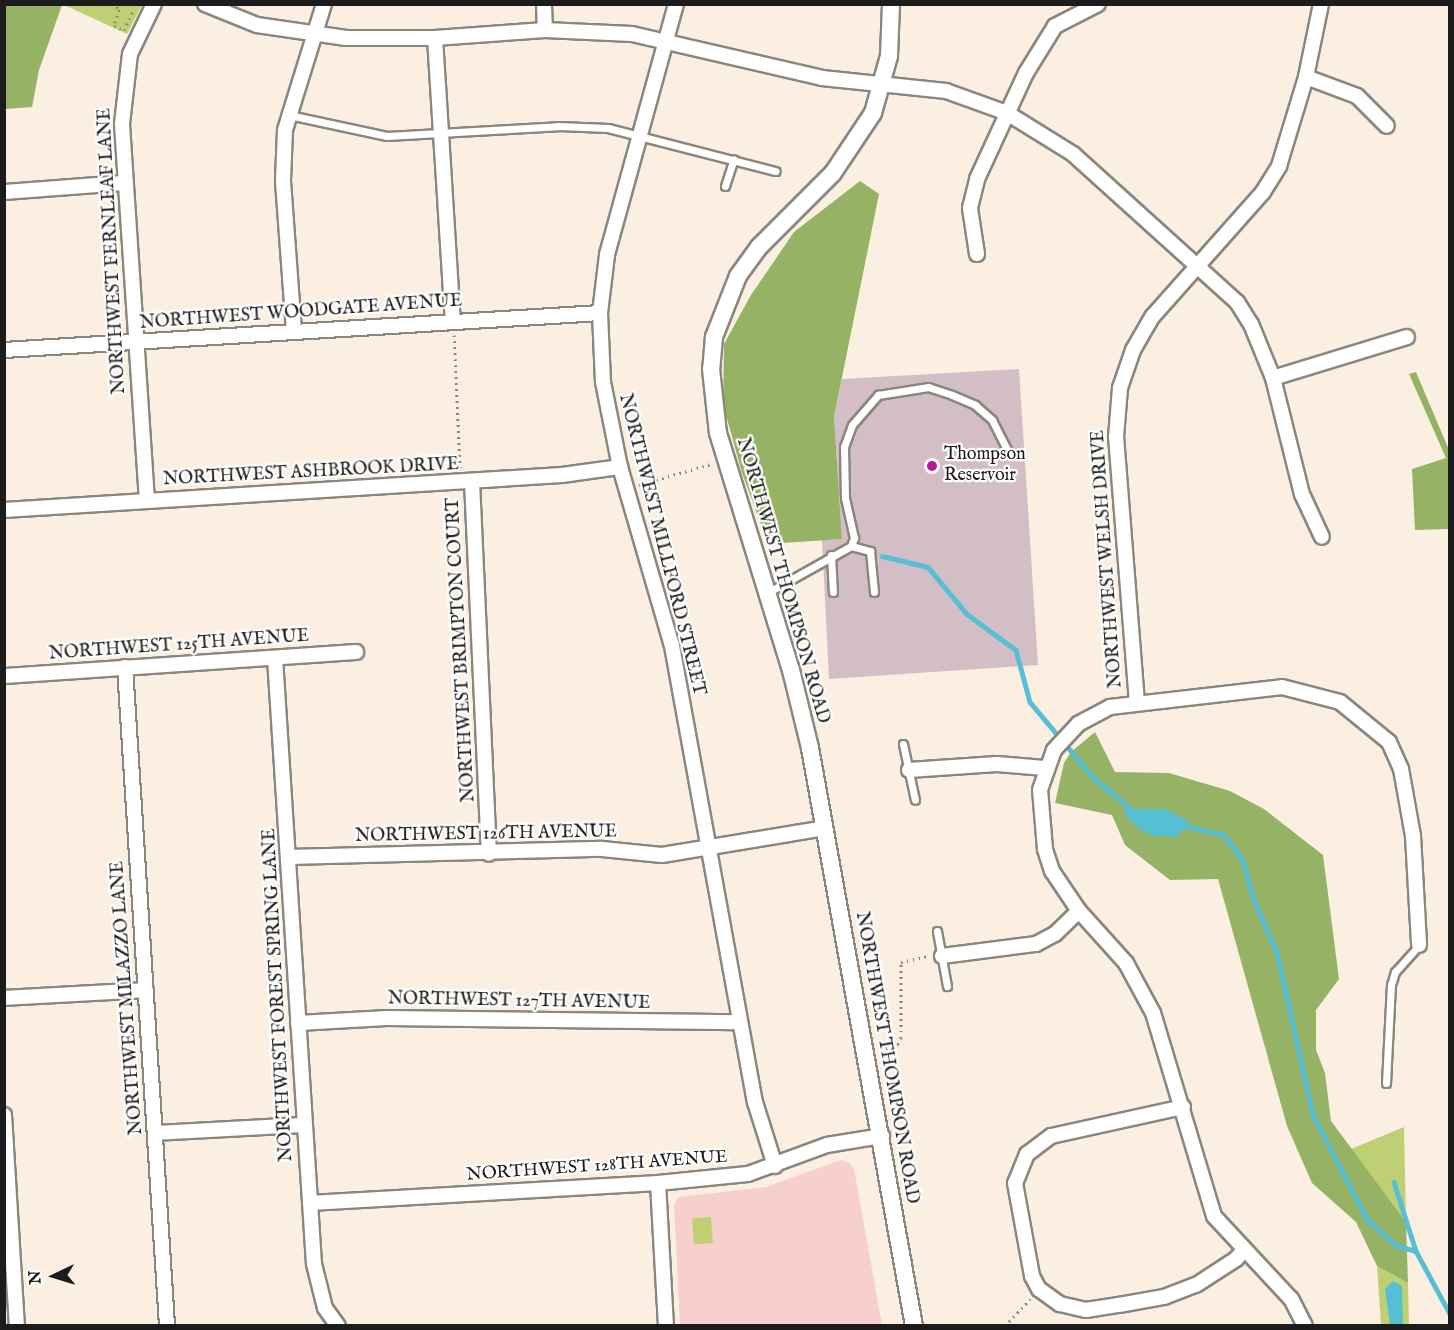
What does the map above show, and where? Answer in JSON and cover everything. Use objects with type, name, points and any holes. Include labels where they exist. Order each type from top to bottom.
[{"type":"street","name":"NORTHWEST FERNLEAF LANE","points":[[147,501],[123,183],[125,75],[136,39],[154,4]]},
{"type":"street","points":[[204,4],[257,25],[315,35],[435,38],[545,30],[598,31],[666,40],[804,75],[946,91],[1007,113],[1073,154],[1197,263],[1237,302],[1251,324],[1273,378],[1302,494],[1322,537]]},
{"type":"street","points":[[294,331],[284,180],[289,115],[324,4]]},
{"type":"street","points":[[544,4],[545,30]]},
{"type":"street","name":"NORTHWEST MILLFORD STREET","points":[[676,4],[607,255],[600,313],[605,400],[620,467],[672,646],[739,1022],[755,1102],[775,1166]]},
{"type":"street","name":"NORTHWEST THOMPSON ROAD","points":[[891,4],[889,56],[873,113],[849,153],[759,247],[738,276],[723,308],[711,369],[713,405],[725,459],[791,670],[825,828],[882,1136],[914,1326]]},
{"type":"street","points":[[977,254],[970,208],[977,179],[1036,53],[1055,26],[1098,4]]},
{"type":"street","name":"NORTHWEST WELSH DRIVE","points":[[1137,703],[1116,416],[1133,350],[1153,316],[1271,180],[1285,152],[1306,77],[1321,4]]},
{"type":"street","points":[[435,38],[453,321]]},
{"type":"street","points":[[1306,77],[1357,96],[1387,126]]},
{"type":"street","points":[[4,192],[123,183]]},
{"type":"street","name":"NORTHWEST WOODGATE AVENUE","points":[[4,351],[600,313]]},
{"type":"street","points":[[1273,378],[1407,337]]},
{"type":"street","name":"NORTHWEST ASHBROOK DRIVE","points":[[4,510],[472,481],[620,467]]},
{"type":"street","name":"NORTHWEST BRIMPTON COURT","points":[[472,481],[489,854]]},
{"type":"street","name":"NORTHWEST 125TH AVENUE","points":[[4,676],[356,652]]},
{"type":"street","name":"NORTHWEST FOREST SPRING LANE","points":[[275,658],[316,1279],[325,1308],[338,1326]]},
{"type":"street","name":"NORTHWEST MILAZZO LANE","points":[[125,667],[167,1326]]},
{"type":"street","points":[[1305,1326],[1291,1299],[1214,1216],[1207,1201],[1183,1107],[1161,1036],[1140,986],[1107,939],[1063,891],[1045,849],[1040,790],[1045,768],[1067,735],[1092,714],[1137,703],[1282,687],[1340,702],[1368,722],[1389,742],[1408,794],[1419,945]]},
{"type":"street","points":[[909,770],[997,764],[1045,768]]},
{"type":"street","name":"NORTHWEST 126TH AVENUE","points":[[289,857],[489,854],[602,849],[662,855],[825,828]]},
{"type":"street","points":[[942,956],[1036,944],[1055,934],[1079,911]]},
{"type":"street","points":[[4,998],[146,990]]},
{"type":"street","name":"NORTHWEST 127TH AVENUE","points":[[298,1023],[387,1018],[739,1022]]},
{"type":"street","points":[[1183,1107],[1051,1136],[1027,1154],[1017,1177],[1016,1200],[1032,1276],[1040,1289],[1073,1308],[1144,1302],[1196,1285],[1230,1264],[1245,1249]]},
{"type":"street","points":[[4,1115],[17,1326]]},
{"type":"street","points":[[155,1133],[305,1125]]},
{"type":"street","name":"NORTHWEST 128TH AVENUE","points":[[310,1203],[658,1183],[748,1174],[827,1145],[882,1136]]},
{"type":"street","points":[[658,1183],[666,1326]]},
{"type":"lane","points":[[289,115],[387,136],[441,135],[558,126],[640,134],[776,171]]},
{"type":"lane","points":[[725,186],[734,159]]},
{"type":"lane","points":[[851,546],[854,538],[845,498],[844,447],[852,424],[879,395],[928,387],[975,405],[992,420],[1008,452]]},
{"type":"lane","points":[[767,593],[831,555],[851,546],[870,551],[874,592]]},
{"type":"lane","points":[[831,555],[833,592]]},
{"type":"lane","points":[[903,744],[915,800]]},
{"type":"lane","points":[[937,931],[947,986]]},
{"type":"lane","points":[[1386,1083],[1391,985],[1395,972],[1419,945]]},
{"type":"path","points":[[111,4],[117,8],[119,4]]},
{"type":"path","points":[[119,4],[114,26],[124,30],[137,4]]},
{"type":"path","points":[[453,321],[460,468]]},
{"type":"path","points":[[626,489],[725,459]]},
{"type":"path","points":[[866,1054],[901,1041],[901,962],[905,959],[942,956]]},
{"type":"path","points":[[1005,1326],[1040,1289]]},
{"type":"shaded area","name":"Thompson Reservoir","points":[[1019,369],[1038,665],[829,679],[822,540],[842,539],[834,417],[842,379]]},
{"type":"shaded area","points":[[841,1160],[850,1163],[854,1169],[882,1325],[680,1325],[674,1205],[679,1197],[766,1187]]},
{"type":"green space","points":[[62,4],[142,5],[127,34]]},
{"type":"green space","points":[[4,5],[62,5],[39,70],[32,107],[5,109]]},
{"type":"green space","points":[[860,181],[879,194],[834,417],[842,539],[768,544],[742,473],[723,404],[724,344],[751,295],[794,232]]},
{"type":"green space","points":[[1416,372],[1449,450],[1449,529],[1415,530],[1412,469],[1446,458],[1409,374]]},
{"type":"green space","points":[[1095,732],[1115,772],[1169,773],[1230,791],[1264,809],[1323,855],[1339,979],[1316,1010],[1316,1050],[1325,1073],[1331,1121],[1406,1222],[1408,1283],[1377,1266],[1356,1222],[1312,1183],[1287,1126],[1218,879],[1170,880],[1125,845],[1112,815],[1055,803],[1064,763],[1071,752]]},
{"type":"green space","points":[[1404,1127],[1406,1222],[1351,1149]]},
{"type":"green space","points":[[711,1217],[713,1243],[694,1244],[692,1218]]},
{"type":"green space","points":[[1377,1266],[1408,1283],[1409,1325],[1381,1325]]},
{"type":"water","points":[[1127,809],[1165,809],[1187,820],[1187,827],[1176,837],[1155,836],[1139,829],[1124,814]]},
{"type":"water","points":[[1393,1281],[1402,1286],[1403,1325],[1390,1325],[1385,1289]]},
{"type":"waterway","points":[[882,556],[928,567],[967,614],[1016,650],[1030,702],[1093,777],[1132,810]]},
{"type":"waterway","points":[[1183,825],[1224,835],[1243,860],[1253,898],[1277,952],[1313,1115],[1368,1220],[1396,1245],[1416,1251],[1450,1314]]},
{"type":"waterway","points":[[1394,1182],[1416,1251]]},
{"type":"place","name":"Thompson Reservoir","points":[[932,466]]}]
